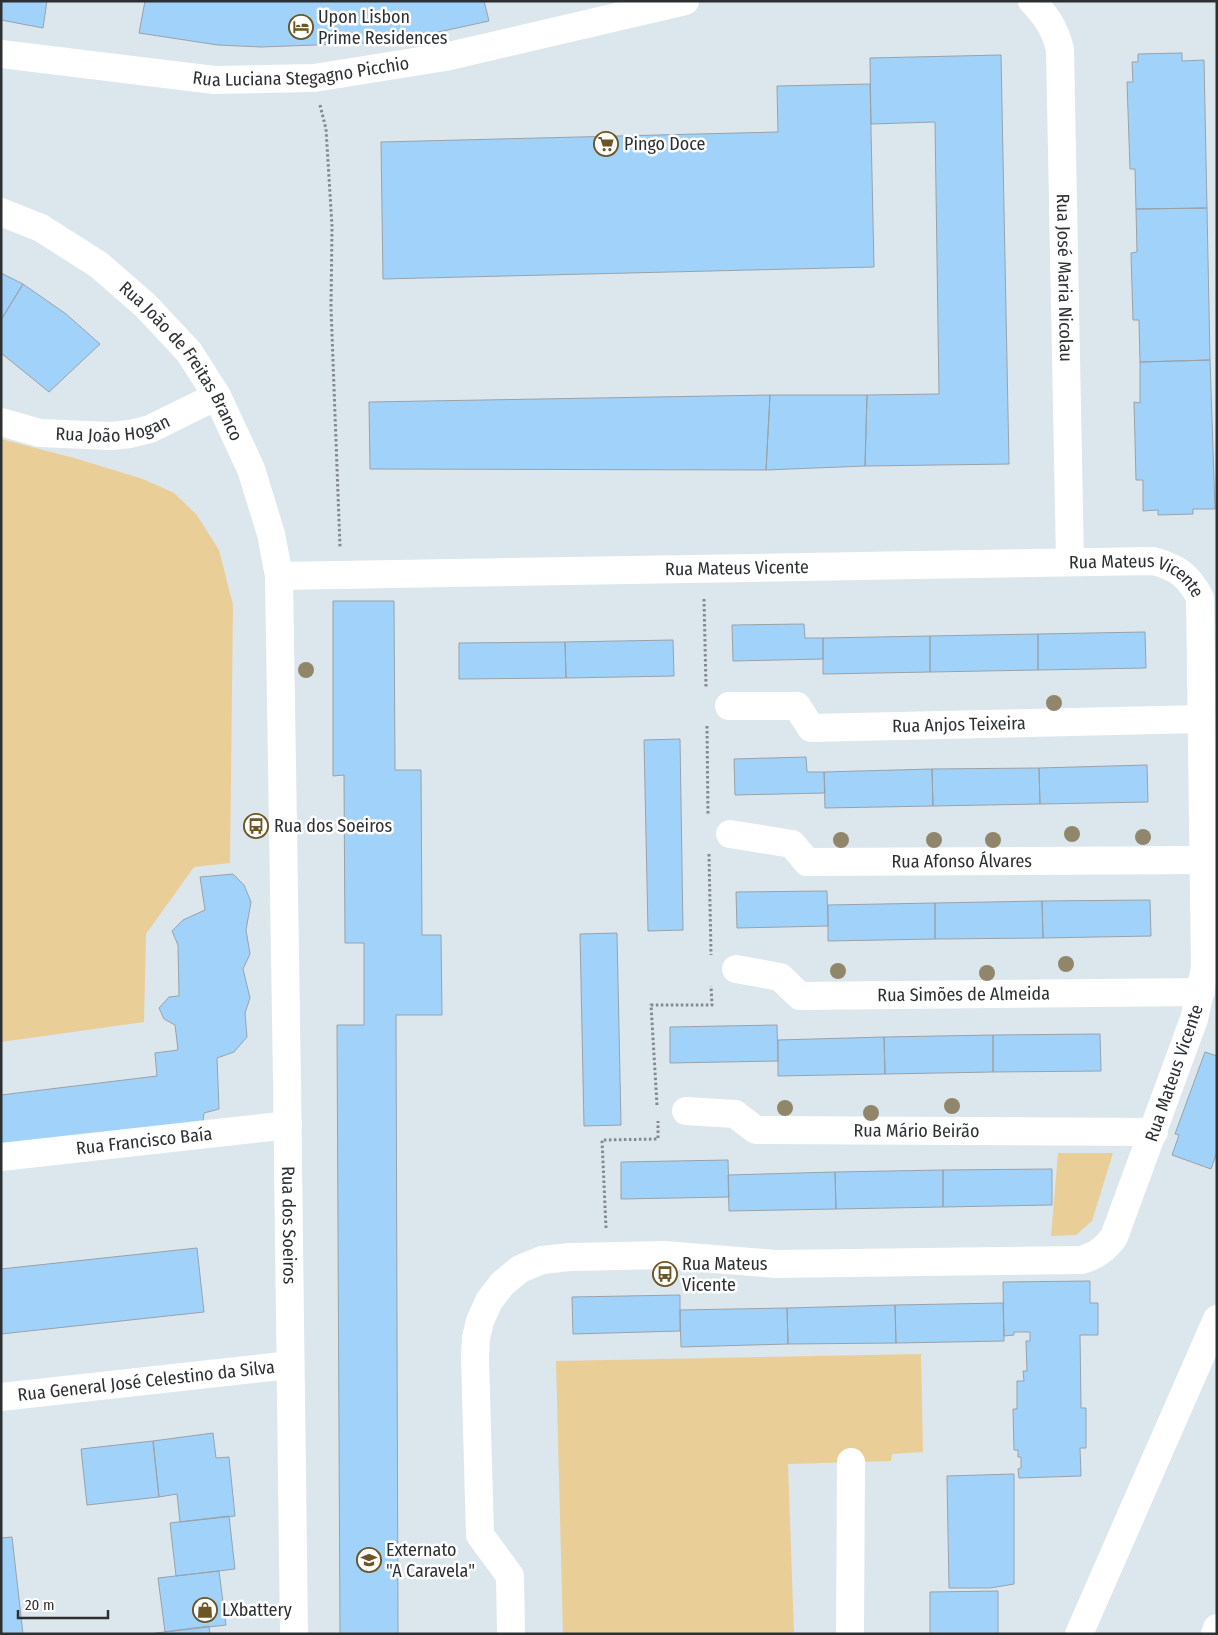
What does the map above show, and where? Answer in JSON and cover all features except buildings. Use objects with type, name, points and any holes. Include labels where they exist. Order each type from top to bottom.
[{"type":"main road","name":"Rua Luciana Stegagno Picchio","points":[[1,54],[214,80],[314,78],[445,57],[685,1]]},
{"type":"main road","name":"Rua José Maria Nicolau","points":[[1032,1],[1047,17],[1055,32],[1060,49],[1070,562]]},
{"type":"main road","name":"Rua João de Freitas Branco","points":[[1,212],[41,228],[99,265],[146,306],[189,352],[217,396],[251,468],[271,534],[279,576]]},
{"type":"main road","name":"Rua João Hogan","points":[[1,422],[40,433],[111,436],[130,434],[150,429],[217,396]]},
{"type":"main road","name":"Rua Mateus Vicente","points":[[279,576],[1154,561],[1170,565],[1183,574],[1194,586],[1200,598],[1205,968],[1194,1019],[1114,1237],[1105,1249],[1094,1256],[1082,1260],[776,1264],[665,1255],[570,1257],[542,1260],[520,1269],[502,1284],[489,1301],[480,1321],[476,1338],[480,1535],[510,1576],[511,1634]]},
{"type":"main road","name":"Rua dos Soeiros","points":[[279,576],[294,1634]]},
{"type":"main road","name":"Rua Anjos Teixeira","points":[[718,700],[797,706],[811,728],[1202,719]]},
{"type":"main road","name":"Rua Afonso Álvares","points":[[720,840],[792,844],[807,862],[1204,860]]},
{"type":"main road","name":"Rua Simões de Almeida","points":[[736,969],[780,976],[800,996],[1201,992]]},
{"type":"main road","name":"Rua Mário Beirão","points":[[686,1111],[735,1114],[756,1130],[1154,1132]]},
{"type":"main road","name":"Rua Francisco Baía","points":[[1,1157],[288,1125]]},
{"type":"main road","points":[[1079,1634],[1217,1319]]},
{"type":"main road","name":"Rua General José Celestino da Silva","points":[[1,1397],[290,1365]]},
{"type":"main road","points":[[850,1634],[852,1462]]},
{"type":"main road","points":[[1215,1634],[1217,1628]]},
{"type":"path","points":[[326,129],[332,226],[331,308],[340,543]]},
{"type":"path","points":[[705,631],[718,700]]},
{"type":"path","points":[[707,722],[708,817]]},
{"type":"path","points":[[711,957],[720,840]]},
{"type":"path","points":[[605,1213],[602,1140],[658,1139],[651,1005],[712,1005],[711,981]]},
{"type":"shaded area","points":[[1,439],[74,458],[143,479],[174,493],[196,514],[219,550],[233,605],[230,863],[194,867],[146,934],[144,1022],[1,1042]]},
{"type":"shaded area","points":[[1058,1153],[1113,1153],[1092,1221],[1076,1235],[1051,1236]]},
{"type":"shaded area","points":[[921,1354],[923,1452],[892,1454],[891,1461],[788,1464],[794,1634],[563,1634],[556,1361]]},
{"type":"place","name":"Upon Lisbon Prime Residences","points":[[301,27]]},
{"type":"place","name":"Pingo Doce","points":[[606,144]]},
{"type":"place","name":"Rua dos Soeiros","points":[[256,826]]},
{"type":"place","name":"Rua Mateus Vicente","points":[[665,1274]]},
{"type":"place","name":"Externato \"A Caravela\"","points":[[369,1560]]},
{"type":"place","name":"LXbattery","points":[[205,1610]]}]
